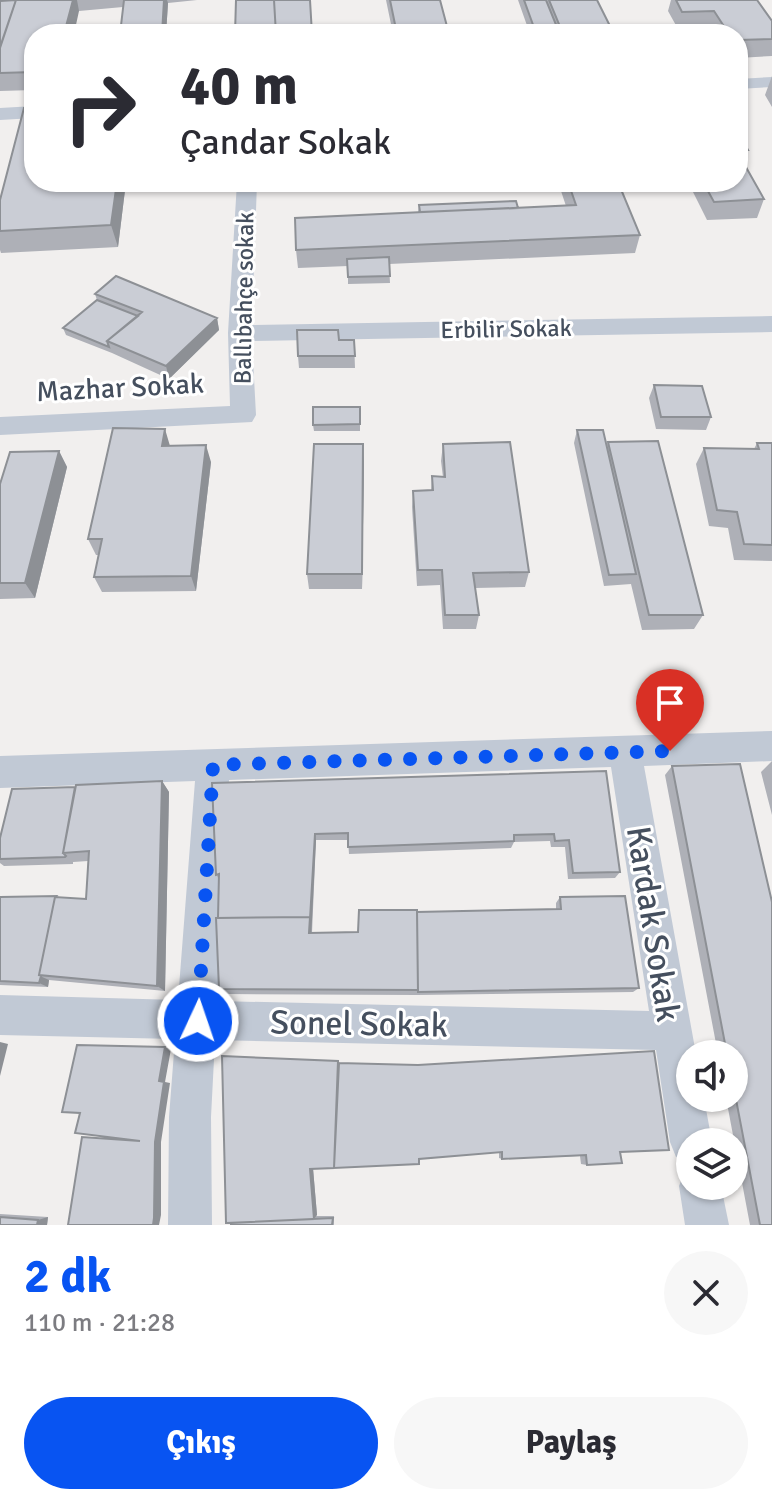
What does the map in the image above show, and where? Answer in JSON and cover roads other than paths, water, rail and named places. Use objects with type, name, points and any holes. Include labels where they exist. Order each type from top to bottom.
[{"type":"street","points":[[748,83],[772,82]]},
{"type":"street","points":[[0,114],[24,113]]},
{"type":"street","name":"Ballıbahçe sokak","points":[[243,415],[240,333],[247,192]]},
{"type":"street","name":"Erbilir Sokak","points":[[240,333],[772,324]]},
{"type":"street","name":"Mazhar Sokak","points":[[0,426],[243,415]]},
{"type":"street","points":[[0,772],[772,746]]},
{"type":"street","name":"Kardak Sokak","points":[[625,752],[688,1128]]},
{"type":"street","points":[[190,1225],[190,1117],[213,765]]},
{"type":"street","name":"Sonel Sokak","points":[[0,1015],[670,1031]]},
{"type":"street","points":[[703,1200],[707,1225]]}]
